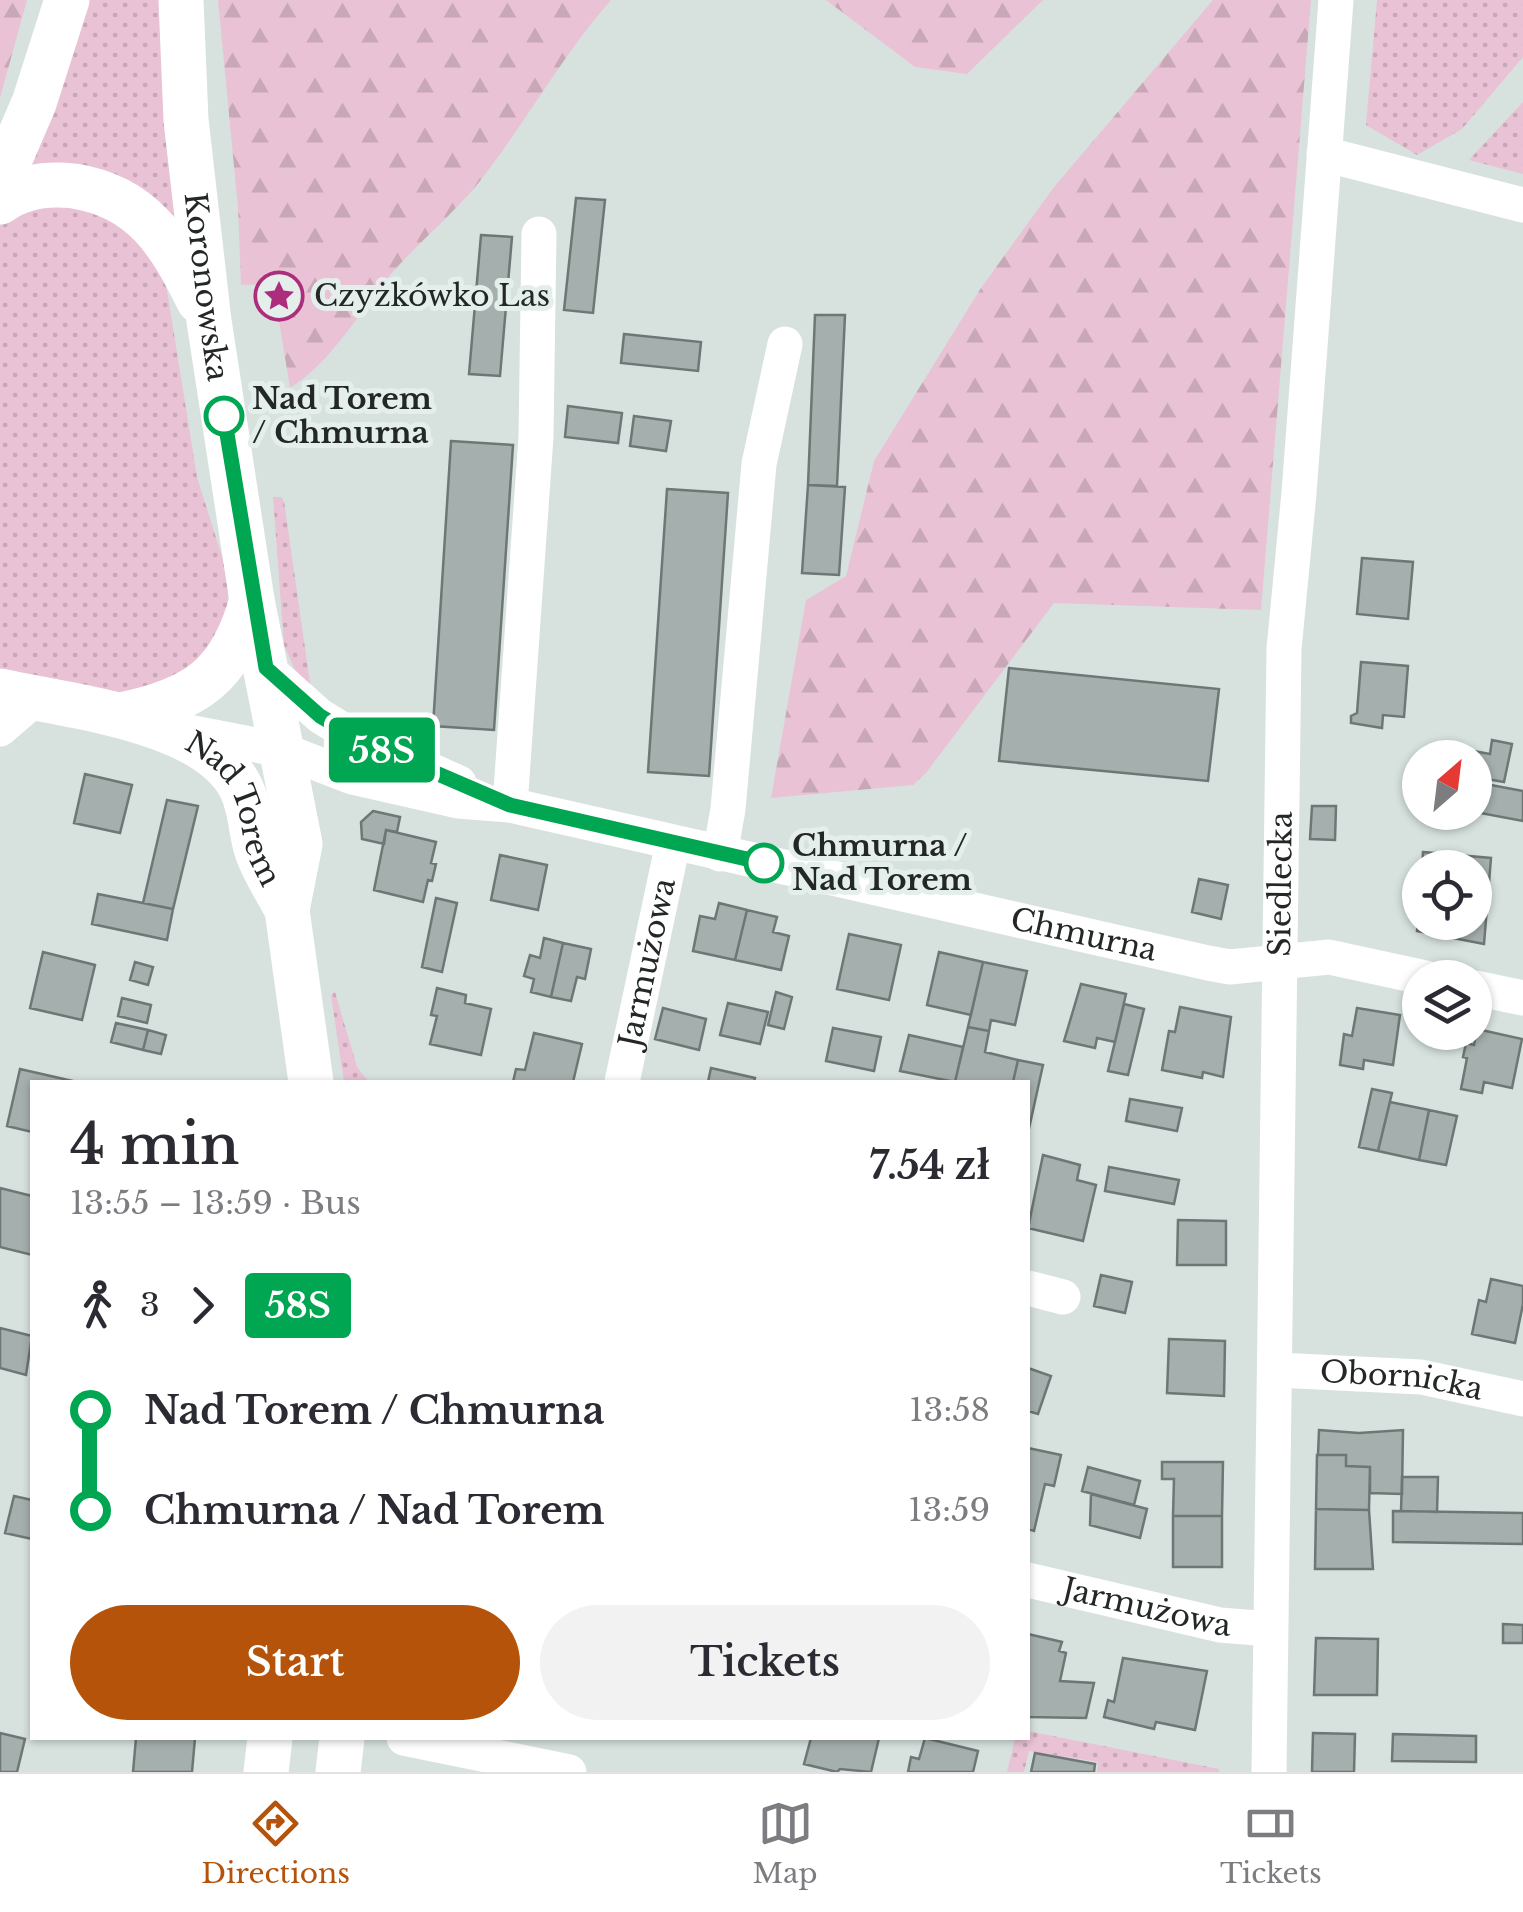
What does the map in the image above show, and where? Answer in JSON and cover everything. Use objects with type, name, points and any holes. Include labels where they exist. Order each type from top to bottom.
[{"type":"main road","points":[[0,182],[34,103],[68,0]]},
{"type":"main road","name":"Koronowska","points":[[180,0],[186,120],[210,321],[252,600],[282,750]]},
{"type":"main road","points":[[0,202],[26,189],[52,183],[96,190],[120,200],[145,217],[163,238],[210,321]]},
{"type":"main road","points":[[114,716],[166,703],[214,678],[242,634],[252,600]]},
{"type":"main road","name":"Nad Torem","points":[[18,695],[162,727],[198,744],[233,774],[250,810],[256,848],[286,910],[311,1080]]},
{"type":"main road","name":"Nad Torem","points":[[282,750],[300,844],[286,910]]},
{"type":"main road","points":[[266,1772],[270,1740]]},
{"type":"main road","points":[[338,1772],[342,1740]]},
{"type":"street","name":"Siedlecka","points":[[1269,1772],[1284,650],[1336,0]]},
{"type":"street","points":[[1324,154],[1523,205]]},
{"type":"street","points":[[510,805],[536,438],[539,234]]},
{"type":"street","points":[[720,854],[728,809],[759,464],[785,344]]},
{"type":"street","name":"Chmurna","points":[[266,668],[320,716],[356,738],[510,805]]},
{"type":"street","points":[[0,729],[18,695]]},
{"type":"street","name":"Chmurna","points":[[162,727],[282,750],[352,777],[458,801],[510,805],[1208,963],[1230,967],[1329,957],[1402,973]]},
{"type":"street","name":"Jarmużowa","points":[[622,1080],[672,843]]},
{"type":"street","points":[[1492,992],[1523,998]]},
{"type":"street","points":[[1030,1289],[1063,1297]]},
{"type":"street","name":"Obornicka","points":[[1277,1370],[1421,1377],[1523,1399]]},
{"type":"street","name":"Jarmużowa","points":[[1030,1580],[1220,1625],[1270,1629]]},
{"type":"street","points":[[414,1740],[569,1772]]},
{"type":"green space","points":[[0,0],[27,0],[0,98]]},
{"type":"green space","points":[[81,0],[162,0],[176,212],[173,215],[21,168]]},
{"type":"green space","points":[[218,0],[611,0],[476,186],[391,274],[332,350],[290,388],[273,284],[241,285],[238,208]]},
{"type":"green space","points":[[826,0],[1043,0],[967,74],[915,67]]},
{"type":"green space","points":[[1213,0],[1311,0],[1261,610],[1054,603],[913,785],[771,798],[806,600],[846,576],[874,461],[981,288],[1054,187]]},
{"type":"green space","points":[[1377,0],[1523,0],[1523,57],[1462,129],[1417,155],[1366,125]]},
{"type":"green space","points":[[1523,102],[1523,174],[1469,160]]},
{"type":"green space","points":[[58,200],[136,229],[166,284],[197,477],[223,560],[228,591],[227,613],[203,663],[125,696],[0,673],[0,225],[8,218]]},
{"type":"green space","points":[[273,497],[284,501],[311,690],[294,668],[284,645]]},
{"type":"green space","points":[[335,992],[357,1067],[367,1080],[344,1080],[331,995]]},
{"type":"green space","points":[[1030,1731],[1219,1769],[1097,1772],[1098,1762],[1029,1751],[1024,1772],[1007,1772],[1015,1740],[1030,1740]]},
{"type":"building","points":[[576,198],[605,200],[593,313],[564,310]]},
{"type":"building","points":[[481,235],[512,237],[500,376],[469,374]]},
{"type":"building","points":[[815,315],[845,315],[837,486],[808,485]]},
{"type":"building","points":[[624,334],[701,342],[698,371],[621,363]]},
{"type":"building","points":[[568,406],[622,413],[618,443],[565,437]]},
{"type":"building","points":[[634,416],[671,421],[666,451],[630,446]]},
{"type":"building","points":[[451,441],[513,445],[494,730],[433,726]]},
{"type":"building","points":[[808,485],[845,487],[839,575],[802,573]]},
{"type":"building","points":[[667,489],[728,493],[709,776],[648,772]]},
{"type":"building","points":[[1362,558],[1413,562],[1408,619],[1357,614]]},
{"type":"building","points":[[1361,662],[1408,666],[1404,717],[1383,715],[1382,728],[1351,723],[1351,716],[1357,713]]},
{"type":"building","points":[[1009,668],[1219,689],[1208,781],[999,761]]},
{"type":"building","points":[[1492,740],[1512,744],[1504,782],[1492,780]]},
{"type":"building","points":[[85,774],[132,785],[120,833],[74,823]]},
{"type":"building","points":[[1492,785],[1523,791],[1523,821],[1492,815]]},
{"type":"building","points":[[167,800],[198,806],[173,909],[143,903]]},
{"type":"building","points":[[1312,806],[1336,806],[1335,840],[1310,839]]},
{"type":"building","points":[[373,811],[400,817],[397,832],[386,830],[384,844],[362,839],[361,822]]},
{"type":"building","points":[[386,830],[436,842],[431,863],[436,864],[423,902],[374,890]]},
{"type":"building","points":[[500,855],[547,865],[538,910],[491,900]]},
{"type":"building","points":[[1199,879],[1228,885],[1221,919],[1192,912]]},
{"type":"building","points":[[98,894],[173,909],[167,940],[92,924]]},
{"type":"building","points":[[436,898],[457,903],[442,972],[422,967]]},
{"type":"building","points":[[719,903],[747,910],[735,960],[693,951],[700,916],[715,919]]},
{"type":"building","points":[[747,910],[777,917],[773,932],[789,936],[781,970],[735,960]]},
{"type":"building","points":[[849,934],[901,945],[889,1000],[837,989]]},
{"type":"building","points":[[544,938],[563,943],[551,997],[531,992],[534,979],[524,976],[530,955],[540,958]]},
{"type":"building","points":[[563,943],[591,949],[585,979],[577,977],[571,1001],[551,997]]},
{"type":"building","points":[[43,952],[95,965],[82,1020],[30,1008]]},
{"type":"building","points":[[939,952],[983,962],[971,1015],[927,1005]]},
{"type":"building","points":[[135,962],[153,967],[148,985],[130,980]]},
{"type":"building","points":[[983,962],[1027,971],[1015,1025],[991,1020],[989,1031],[968,1027]]},
{"type":"building","points":[[1081,984],[1126,994],[1115,1042],[1097,1038],[1095,1048],[1064,1041]]},
{"type":"building","points":[[437,988],[466,995],[465,1003],[491,1009],[481,1055],[430,1044],[437,1016],[431,1015]]},
{"type":"building","points":[[776,992],[792,997],[784,1029],[768,1025]]},
{"type":"building","points":[[122,998],[151,1005],[147,1023],[118,1016]]},
{"type":"building","points":[[728,1003],[768,1012],[760,1044],[720,1035]]},
{"type":"building","points":[[1124,1004],[1144,1009],[1128,1075],[1108,1071]]},
{"type":"building","points":[[1180,1007],[1231,1017],[1223,1077],[1203,1072],[1202,1078],[1162,1070],[1169,1031],[1175,1032]]},
{"type":"building","points":[[663,1008],[706,1019],[699,1050],[655,1039]]},
{"type":"building","points":[[1357,1008],[1400,1015],[1393,1065],[1364,1060],[1363,1069],[1340,1065],[1344,1034],[1352,1036]]},
{"type":"building","points":[[116,1023],[148,1030],[143,1050],[111,1042]]},
{"type":"building","points":[[968,1027],[989,1031],[985,1052],[1018,1060],[1013,1080],[955,1080]]},
{"type":"building","points":[[833,1028],[881,1037],[874,1071],[826,1061]]},
{"type":"building","points":[[148,1030],[166,1035],[161,1054],[143,1050]]},
{"type":"building","points":[[1492,1032],[1522,1039],[1512,1088],[1484,1082],[1482,1093],[1461,1089],[1467,1058],[1463,1057],[1464,1050],[1492,1050]]},
{"type":"building","points":[[534,1033],[582,1044],[573,1080],[513,1080],[516,1069],[525,1070]]},
{"type":"building","points":[[909,1035],[963,1047],[955,1080],[900,1071]]},
{"type":"building","points":[[1018,1060],[1043,1065],[1030,1124],[1030,1080],[1013,1080]]},
{"type":"building","points":[[711,1068],[755,1078],[754,1080],[708,1080]]},
{"type":"building","points":[[20,1069],[68,1080],[30,1080],[30,1132],[7,1126]]},
{"type":"building","points":[[1372,1089],[1392,1093],[1378,1151],[1359,1147]]},
{"type":"building","points":[[1130,1099],[1182,1108],[1177,1131],[1126,1121]]},
{"type":"building","points":[[1390,1102],[1429,1110],[1419,1160],[1378,1151]]},
{"type":"building","points":[[1429,1110],[1457,1116],[1446,1165],[1419,1160]]},
{"type":"building","points":[[1043,1155],[1080,1165],[1077,1180],[1096,1185],[1083,1241],[1030,1228]]},
{"type":"building","points":[[1109,1167],[1179,1180],[1174,1204],[1105,1191]]},
{"type":"building","points":[[0,1188],[30,1196],[30,1254],[0,1247]]},
{"type":"building","points":[[1178,1220],[1226,1221],[1226,1265],[1177,1265]]},
{"type":"building","points":[[1101,1275],[1132,1282],[1125,1313],[1094,1306]]},
{"type":"building","points":[[1491,1279],[1523,1286],[1515,1343],[1472,1334],[1479,1300],[1486,1302]]},
{"type":"building","points":[[0,1328],[30,1336],[26,1375],[0,1368]]},
{"type":"building","points":[[1169,1339],[1225,1341],[1224,1396],[1167,1393]]},
{"type":"building","points":[[1030,1369],[1051,1376],[1038,1414],[1030,1412]]},
{"type":"building","points":[[1319,1430],[1403,1430],[1402,1494],[1370,1493],[1370,1467],[1346,1466],[1346,1455],[1318,1455]]},
{"type":"building","points":[[1030,1448],[1061,1455],[1054,1486],[1045,1484],[1034,1531],[1030,1530]]},
{"type":"building","points":[[1317,1455],[1346,1455],[1346,1466],[1370,1467],[1369,1510],[1316,1509]]},
{"type":"building","points":[[1162,1462],[1223,1462],[1222,1516],[1173,1516],[1174,1479],[1162,1479]]},
{"type":"building","points":[[1088,1467],[1140,1481],[1134,1505],[1082,1491]]},
{"type":"building","points":[[1402,1477],[1438,1477],[1437,1512],[1401,1511]]},
{"type":"building","points":[[1091,1494],[1147,1509],[1140,1538],[1090,1525]]},
{"type":"building","points":[[14,1496],[30,1500],[30,1539],[5,1533]]},
{"type":"building","points":[[1316,1509],[1369,1510],[1373,1569],[1315,1569]]},
{"type":"building","points":[[1393,1511],[1523,1513],[1523,1544],[1393,1542]]},
{"type":"building","points":[[1173,1516],[1222,1516],[1222,1567],[1173,1567]]},
{"type":"building","points":[[1503,1624],[1523,1625],[1523,1643],[1503,1643]]},
{"type":"building","points":[[1030,1634],[1062,1642],[1059,1651],[1066,1653],[1060,1681],[1094,1683],[1086,1718],[1030,1717]]},
{"type":"building","points":[[1316,1638],[1378,1639],[1377,1695],[1314,1695]]},
{"type":"building","points":[[1123,1658],[1207,1671],[1195,1730],[1156,1722],[1154,1729],[1104,1717],[1108,1700],[1114,1702]]},
{"type":"building","points":[[0,1733],[25,1739],[17,1772],[0,1772]]},
{"type":"building","points":[[1313,1733],[1355,1734],[1354,1772],[1312,1772]]},
{"type":"building","points":[[1393,1734],[1476,1736],[1476,1762],[1392,1761]]},
{"type":"building","points":[[136,1740],[195,1740],[192,1772],[133,1772]]},
{"type":"building","points":[[810,1740],[879,1740],[871,1772],[837,1772],[804,1764]]},
{"type":"building","points":[[924,1740],[978,1751],[973,1772],[908,1772],[911,1757],[919,1759]]},
{"type":"building","points":[[1035,1753],[1095,1764],[1094,1772],[1031,1772]]},
{"type":"bus line","name":"58S","points":[[224,416],[266,668],[292,693],[320,716],[364,742],[510,805],[764,863]]},
{"type":"place","name":"Czyżkówko Las","points":[[279,296]]},
{"type":"place","name":"Nad Torem / Chmurna","points":[[224,416]]},
{"type":"place","name":"Chmurna / Nad Torem","points":[[764,863]]}]
